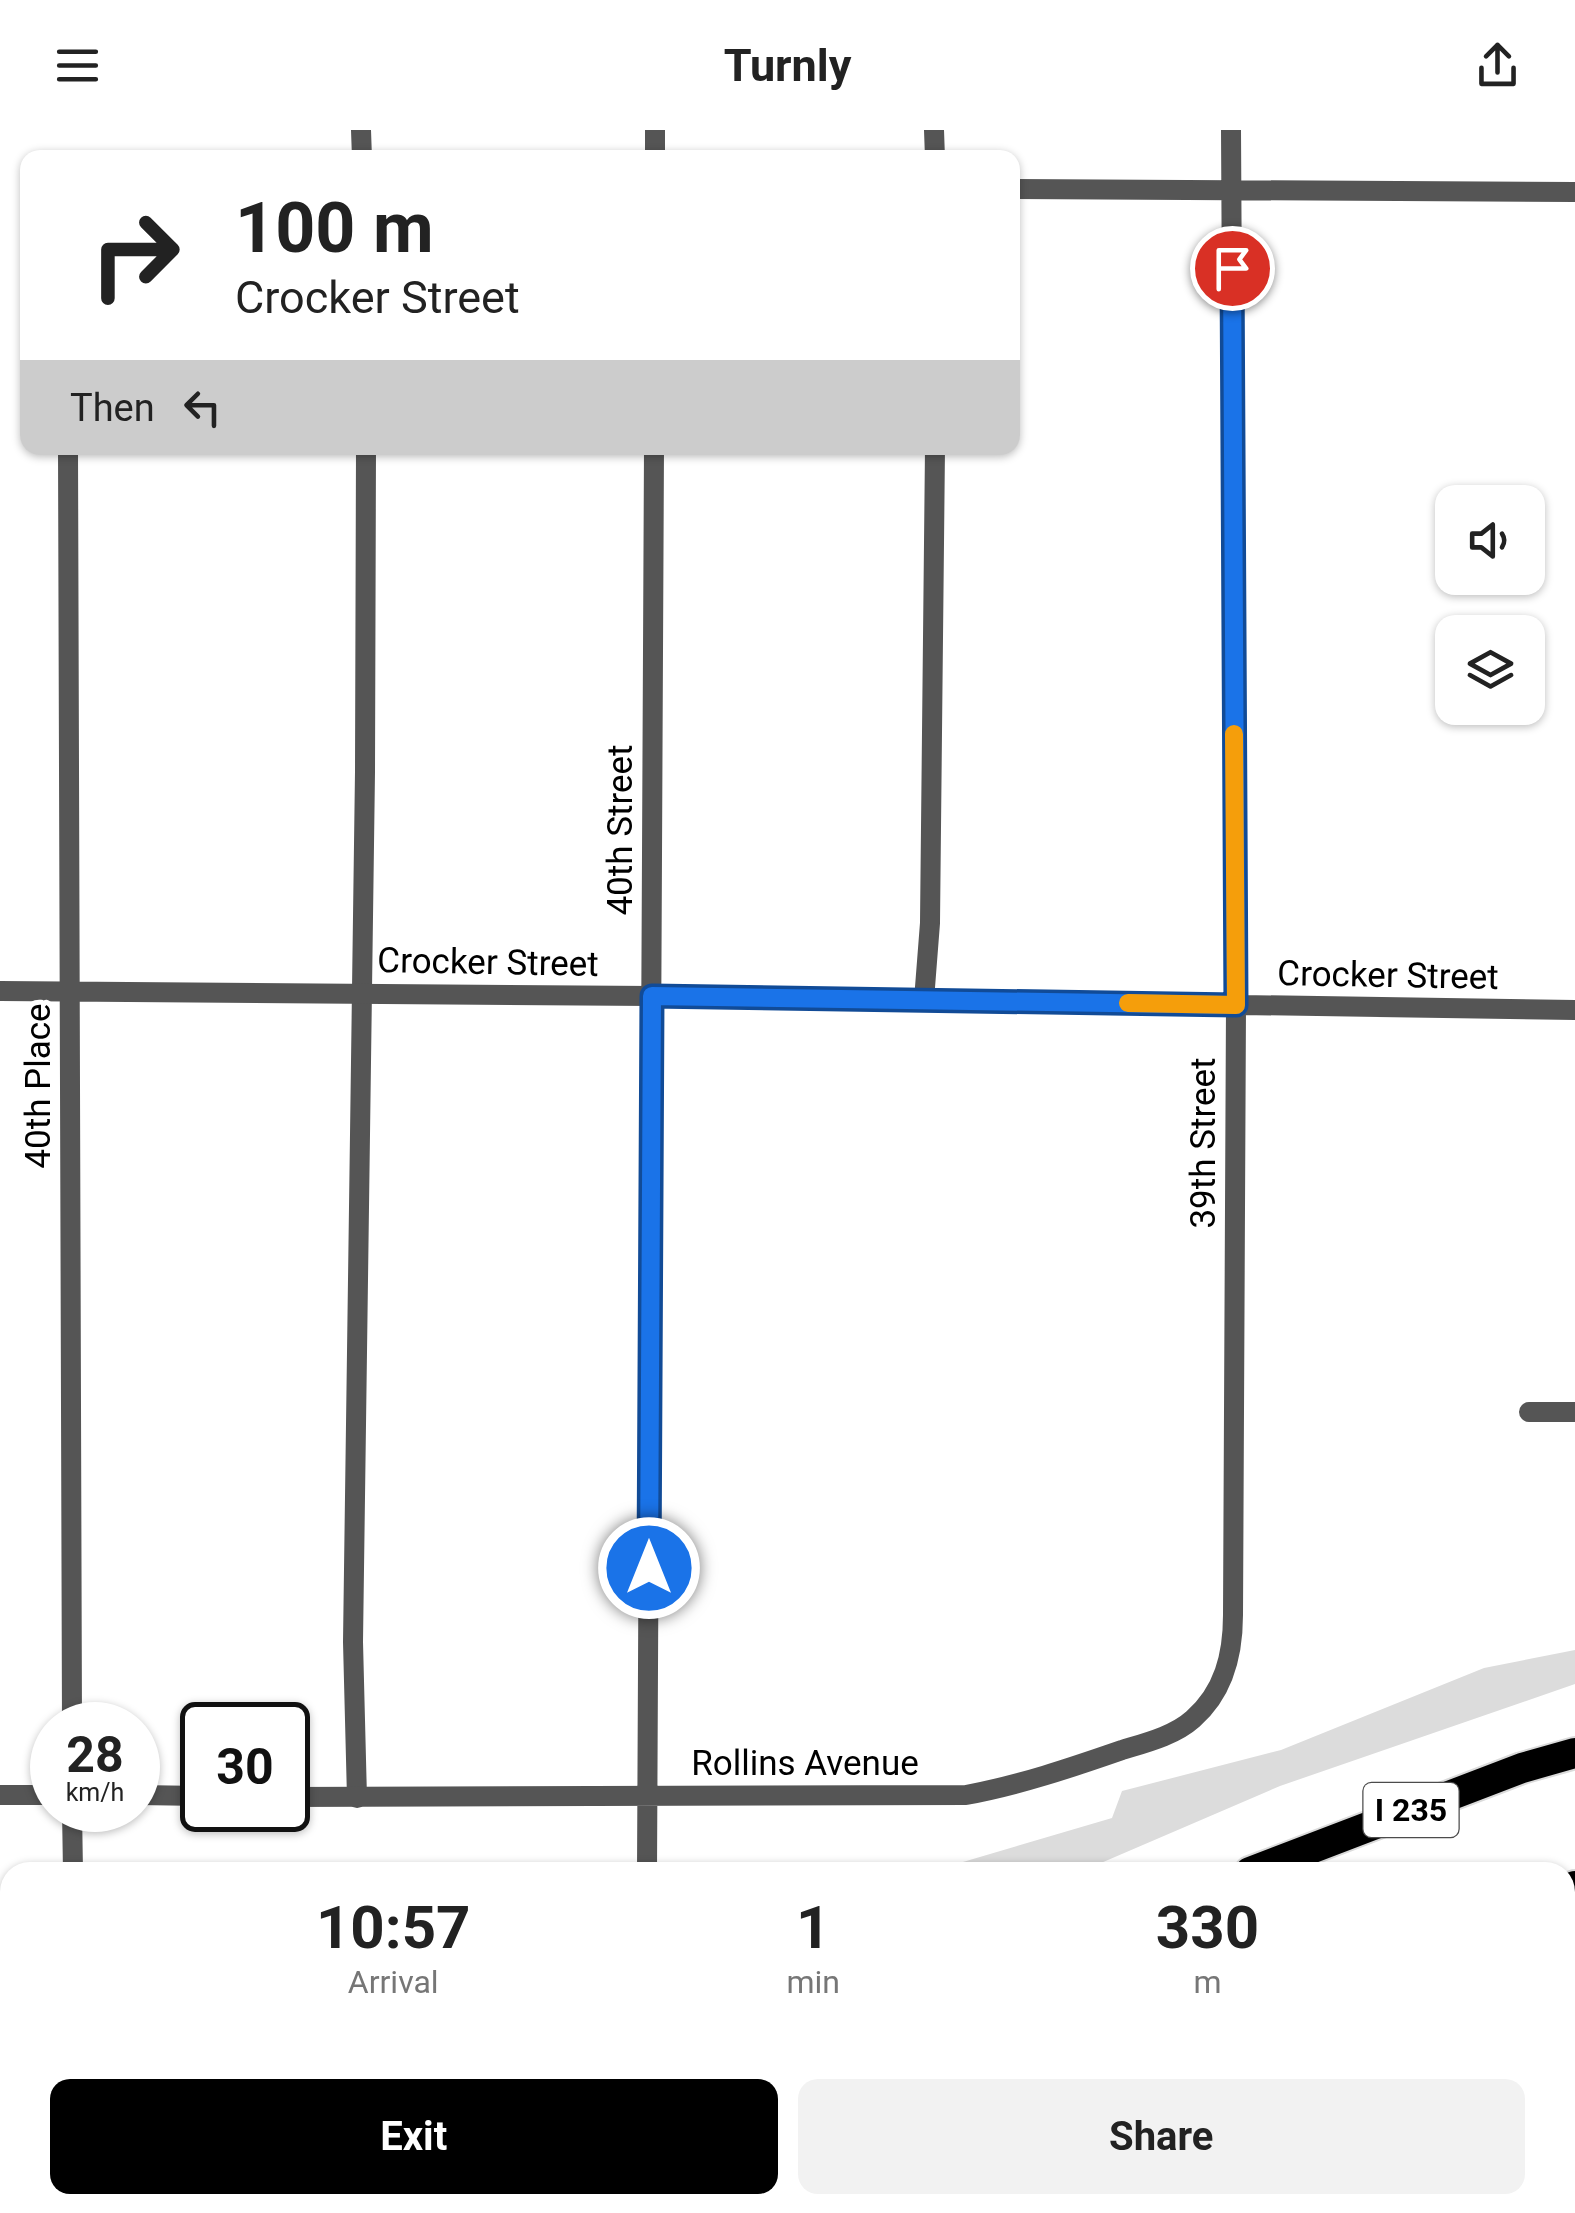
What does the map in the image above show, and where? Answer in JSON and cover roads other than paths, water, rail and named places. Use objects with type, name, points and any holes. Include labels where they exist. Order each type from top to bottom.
[{"type":"highway","name":"I 235","points":[[1276,1862],[1522,1768],[1575,1754]]},
{"type":"street","name":"39th Street","points":[[1231,130],[1236,1005],[1233,1616]]},
{"type":"street","points":[[1020,190],[1575,192]]},
{"type":"street","name":"40th Place","points":[[68,455],[72,1702]]},
{"type":"street","points":[[357,1798],[353,1642],[366,455]]},
{"type":"street","name":"40th Street","points":[[647,1862],[654,455]]},
{"type":"street","points":[[924,1000],[930,924],[935,455]]},
{"type":"street","name":"Crocker Street","points":[[0,991],[1575,1010]]},
{"type":"street","points":[[1529,1412],[1575,1412]]},
{"type":"street","name":"Rollins Avenue","points":[[310,1797],[647,1794],[892,1798],[966,1795],[1018,1786],[1161,1737],[1192,1720],[1221,1684],[1232,1650],[1233,1616]]},
{"type":"street","points":[[0,1795],[30,1795]]},
{"type":"street","points":[[72,1832],[72,1862]]}]
